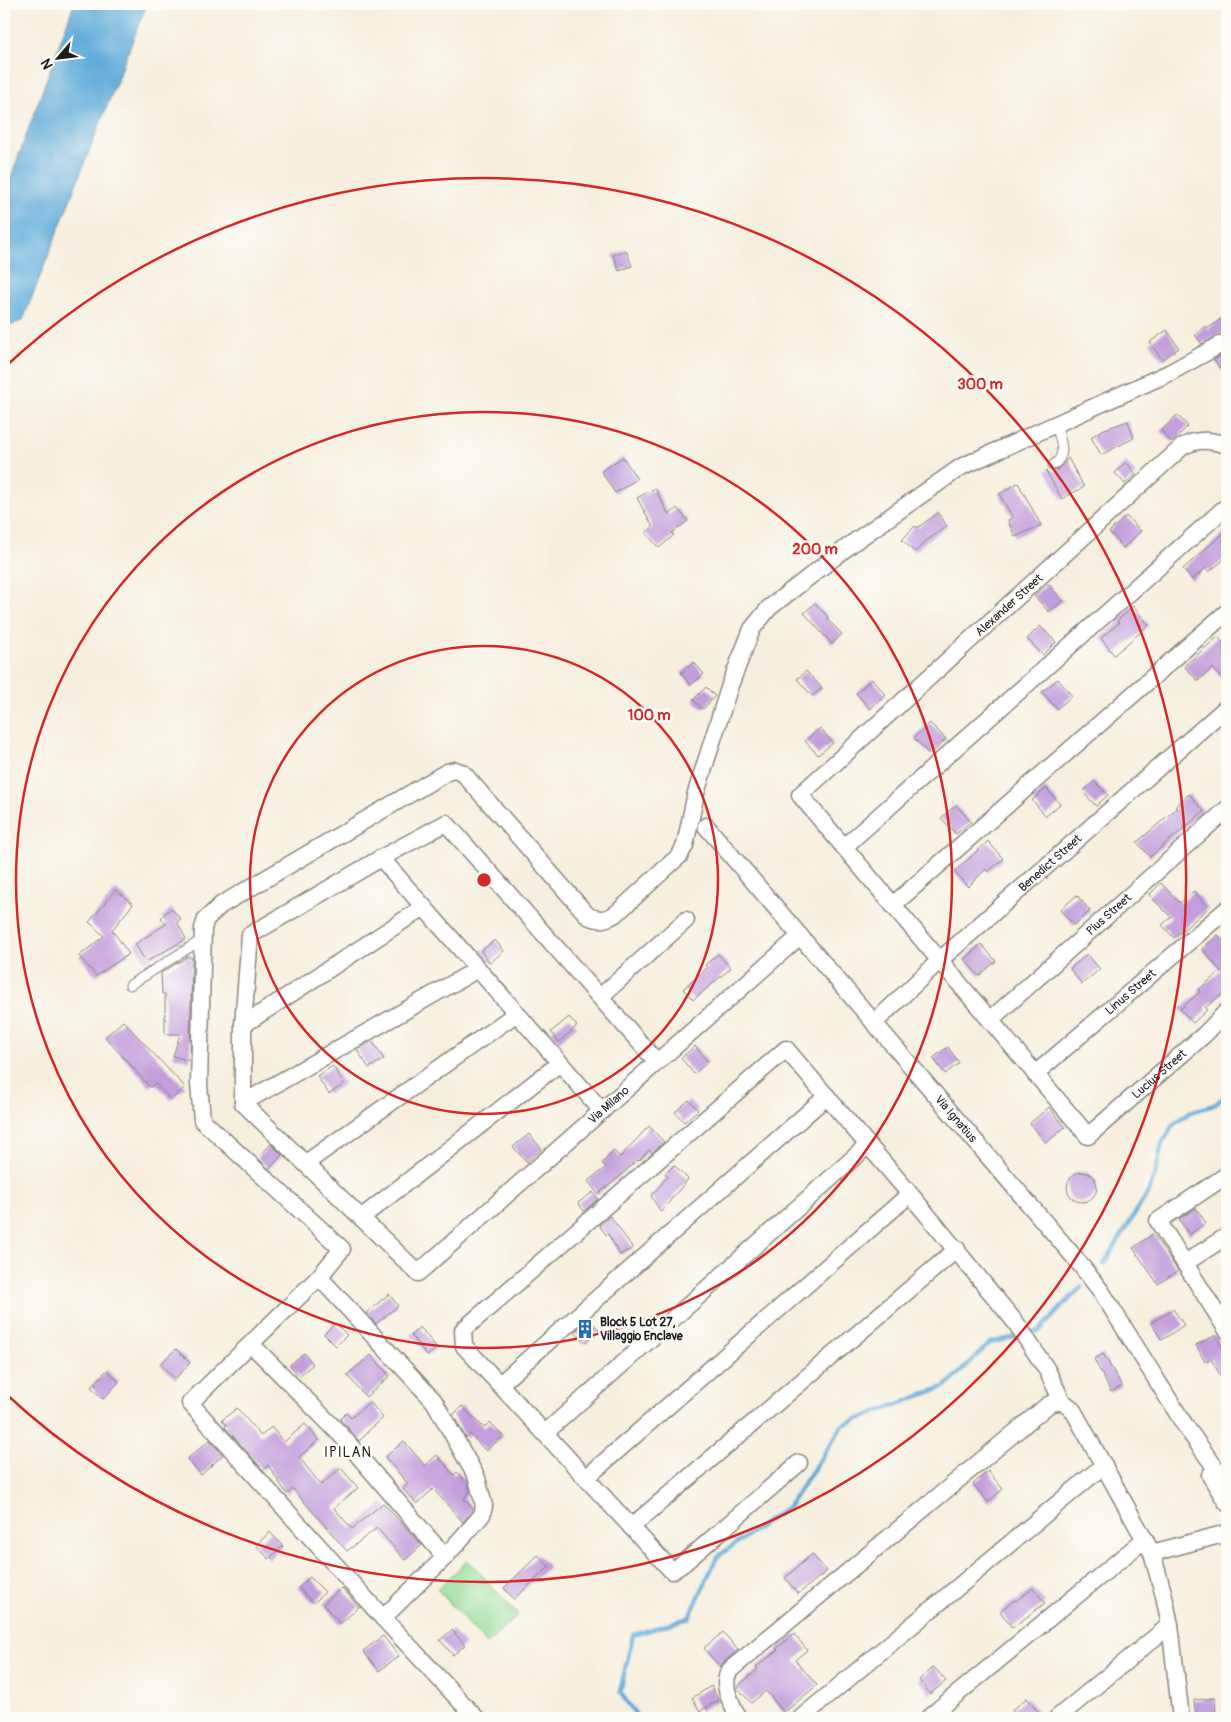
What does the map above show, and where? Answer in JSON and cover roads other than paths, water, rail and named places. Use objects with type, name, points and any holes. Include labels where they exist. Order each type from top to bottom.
[{"type":"street","points":[[476,1718],[382,1618],[190,1403],[319,1277],[342,1249],[202,1120],[199,1084],[203,928],[206,919],[221,905],[448,772],[455,770],[463,773],[588,916],[599,920],[608,919],[680,855],[685,845],[696,793],[728,693],[752,629],[764,614],[854,542],[961,467],[1169,373],[1227,341]]},
{"type":"street","name":"Alexander Street","points":[[844,847],[800,795],[1182,447],[1191,442],[1202,440],[1227,445]]},
{"type":"street","points":[[1036,1074],[844,847],[1227,506]]},
{"type":"street","points":[[893,905],[1227,612]]},
{"type":"street","name":"Benedict Street","points":[[874,1023],[940,960],[1227,707]]},
{"type":"street","name":"Pius Street","points":[[990,1020],[1227,809]]},
{"type":"street","points":[[560,1063],[362,1217],[243,1103],[243,1025],[250,935],[381,858],[446,823],[657,1062]]},
{"type":"street","name":"Via Ignatius","points":[[706,826],[1075,1258],[1101,1291],[1186,1427],[1227,1484]]},
{"type":"street","points":[[381,858],[602,1111]]},
{"type":"street","points":[[243,1025],[424,907]]},
{"type":"street","name":"Linus Street","points":[[1036,1074],[1227,909]]},
{"type":"street","points":[[600,997],[686,920]]},
{"type":"street","name":"Via Milano","points":[[362,1217],[418,1273],[800,936]]},
{"type":"street","points":[[243,1103],[478,969]]},
{"type":"street","name":"Lucius Street","points":[[1036,1074],[1088,1136],[1205,1034],[1227,1011]]},
{"type":"street","points":[[306,1163],[517,1013]]},
{"type":"street","points":[[799,1463],[684,1563],[672,1571],[464,1346],[464,1330],[786,1049],[957,1249],[1016,1323],[1047,1370],[1062,1401]]},
{"type":"street","points":[[500,1384],[827,1096]]},
{"type":"street","points":[[544,1433],[868,1145]]},
{"type":"street","points":[[1225,1322],[1158,1221],[1227,1175]]},
{"type":"street","points":[[586,1478],[910,1194]]},
{"type":"street","points":[[1186,1264],[1227,1236]]},
{"type":"street","points":[[631,1527],[957,1249]]},
{"type":"street","points":[[319,1277],[434,1401],[477,1478],[484,1506],[482,1515],[445,1557],[382,1618]]},
{"type":"street","points":[[251,1344],[340,1434],[445,1557]]},
{"type":"street","points":[[738,1718],[725,1683],[726,1676],[737,1664],[1055,1401],[1069,1404],[1149,1546],[1164,1596],[1170,1625],[1181,1718]]},
{"type":"street","name":"Via Ignatius","points":[[1186,1427],[1203,1464],[1227,1503]]},
{"type":"street","points":[[801,1718],[1104,1464]]},
{"type":"street","points":[[928,1718],[1149,1546],[1225,1535]]},
{"type":"street","points":[[1057,1718],[1170,1625]]},
{"type":"lane","points":[[1053,465],[1060,460],[1063,450],[1056,424]]},
{"type":"lane","points":[[130,985],[204,939]]},
{"type":"water","points":[[74,4],[147,4],[23,320],[4,329],[4,196]]},
{"type":"waterway","points":[[1104,1264],[1149,1191],[1162,1144],[1173,1125],[1190,1112],[1214,1105],[1227,1095]]},
{"type":"waterway","points":[[1027,1334],[1039,1331],[1081,1287]]},
{"type":"waterway","points":[[638,1718],[620,1692],[633,1635],[689,1618],[717,1557],[789,1506],[843,1425],[946,1386],[990,1343],[1019,1336]]},
{"type":"place","name":"Block 5 Lot 27, Villaggio Enclave","points":[[585,1329]]},
{"type":"district","name":"IPILAN","points":[[348,1452]]}]
